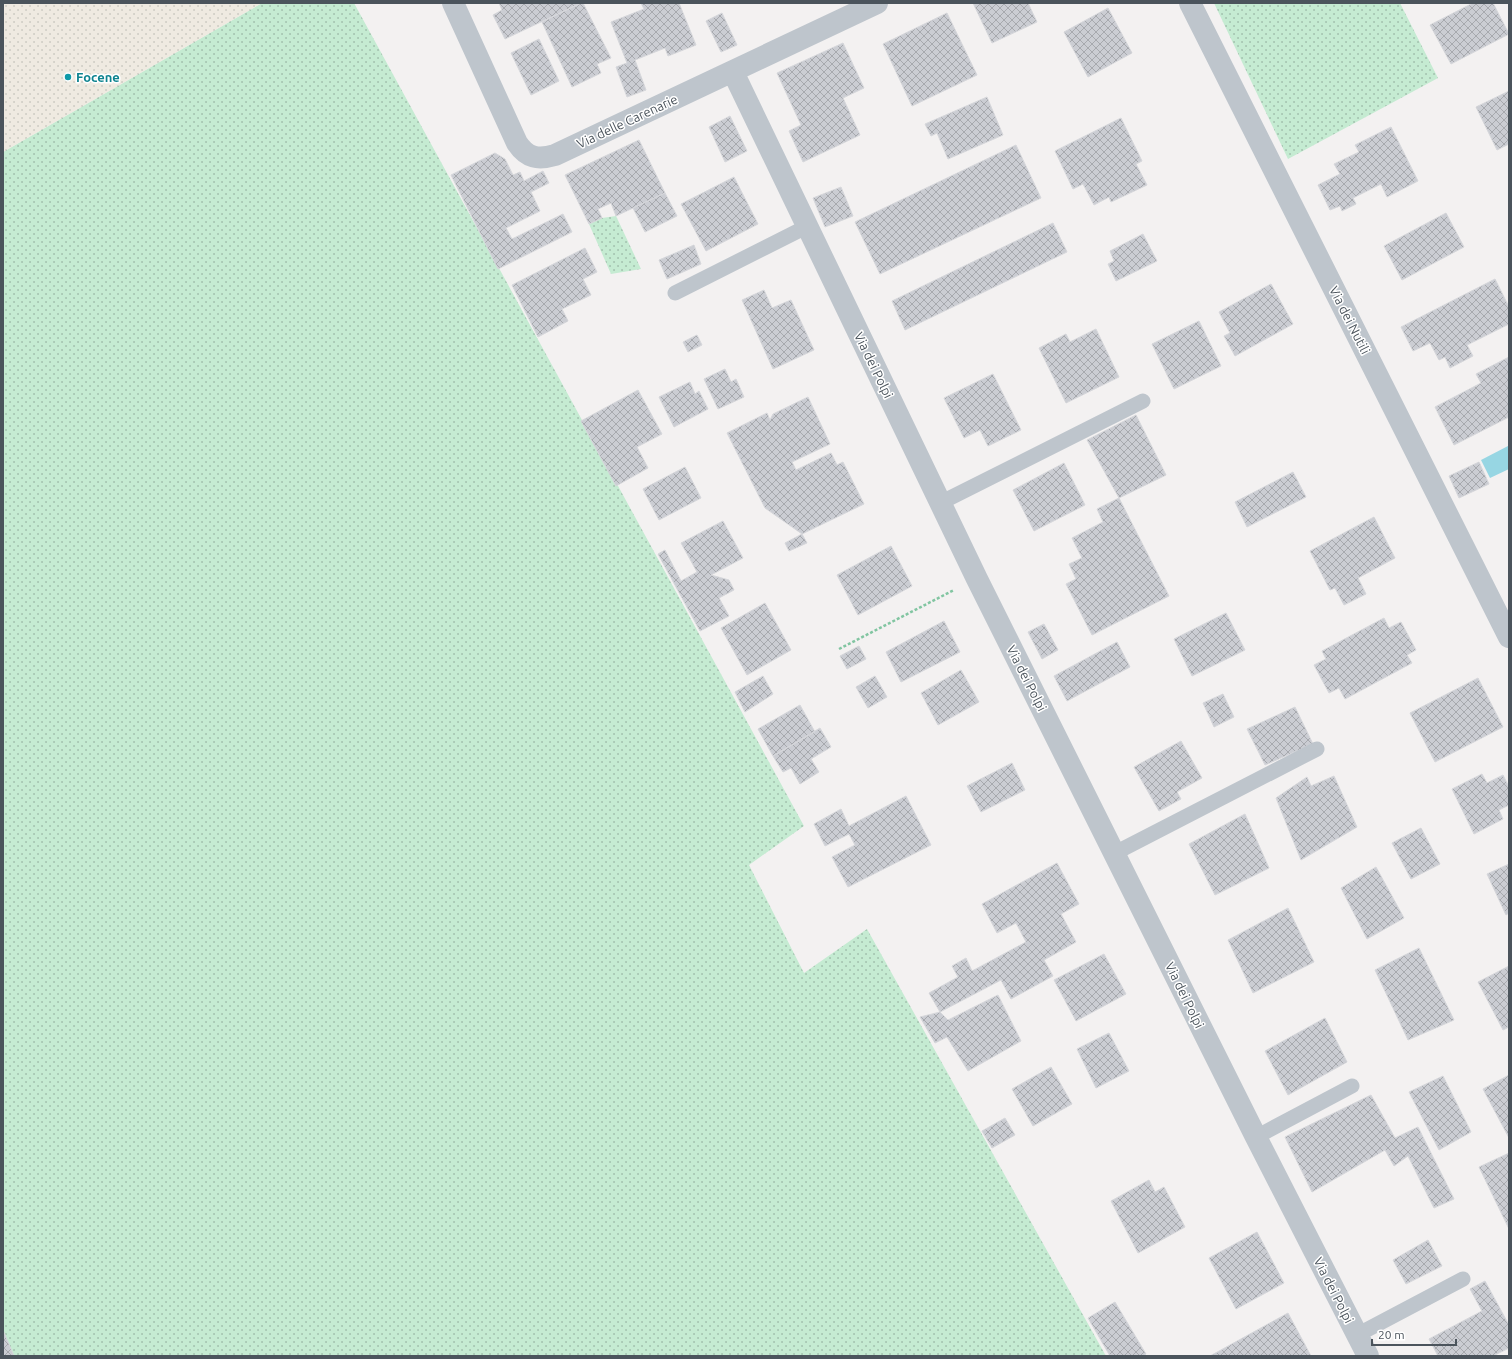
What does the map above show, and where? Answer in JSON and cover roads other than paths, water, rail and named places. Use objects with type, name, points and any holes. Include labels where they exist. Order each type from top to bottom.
[{"type":"street","name":"Via delle Carenarie","points":[[453,3],[517,143],[526,154],[540,158],[555,155],[877,3]]},
{"type":"street","name":"Via dei Nutili","points":[[1190,3],[1509,637]]},
{"type":"street","name":"Via dei Polpi","points":[[733,72],[977,579],[1256,1138],[1368,1356]]},
{"type":"lane","points":[[675,293],[808,226]]},
{"type":"lane","points":[[940,503],[1143,401]]},
{"type":"lane","points":[[1115,853],[1316,749]]},
{"type":"lane","points":[[1256,1138],[1352,1086]]},
{"type":"lane","name":"Via dei Polpi","points":[[1357,1335],[1463,1279]]},
{"type":"water","points":[[1508,446],[1509,469],[1490,478],[1481,460]]},
{"type":"place","name":"Focene","points":[[68,77]]}]
